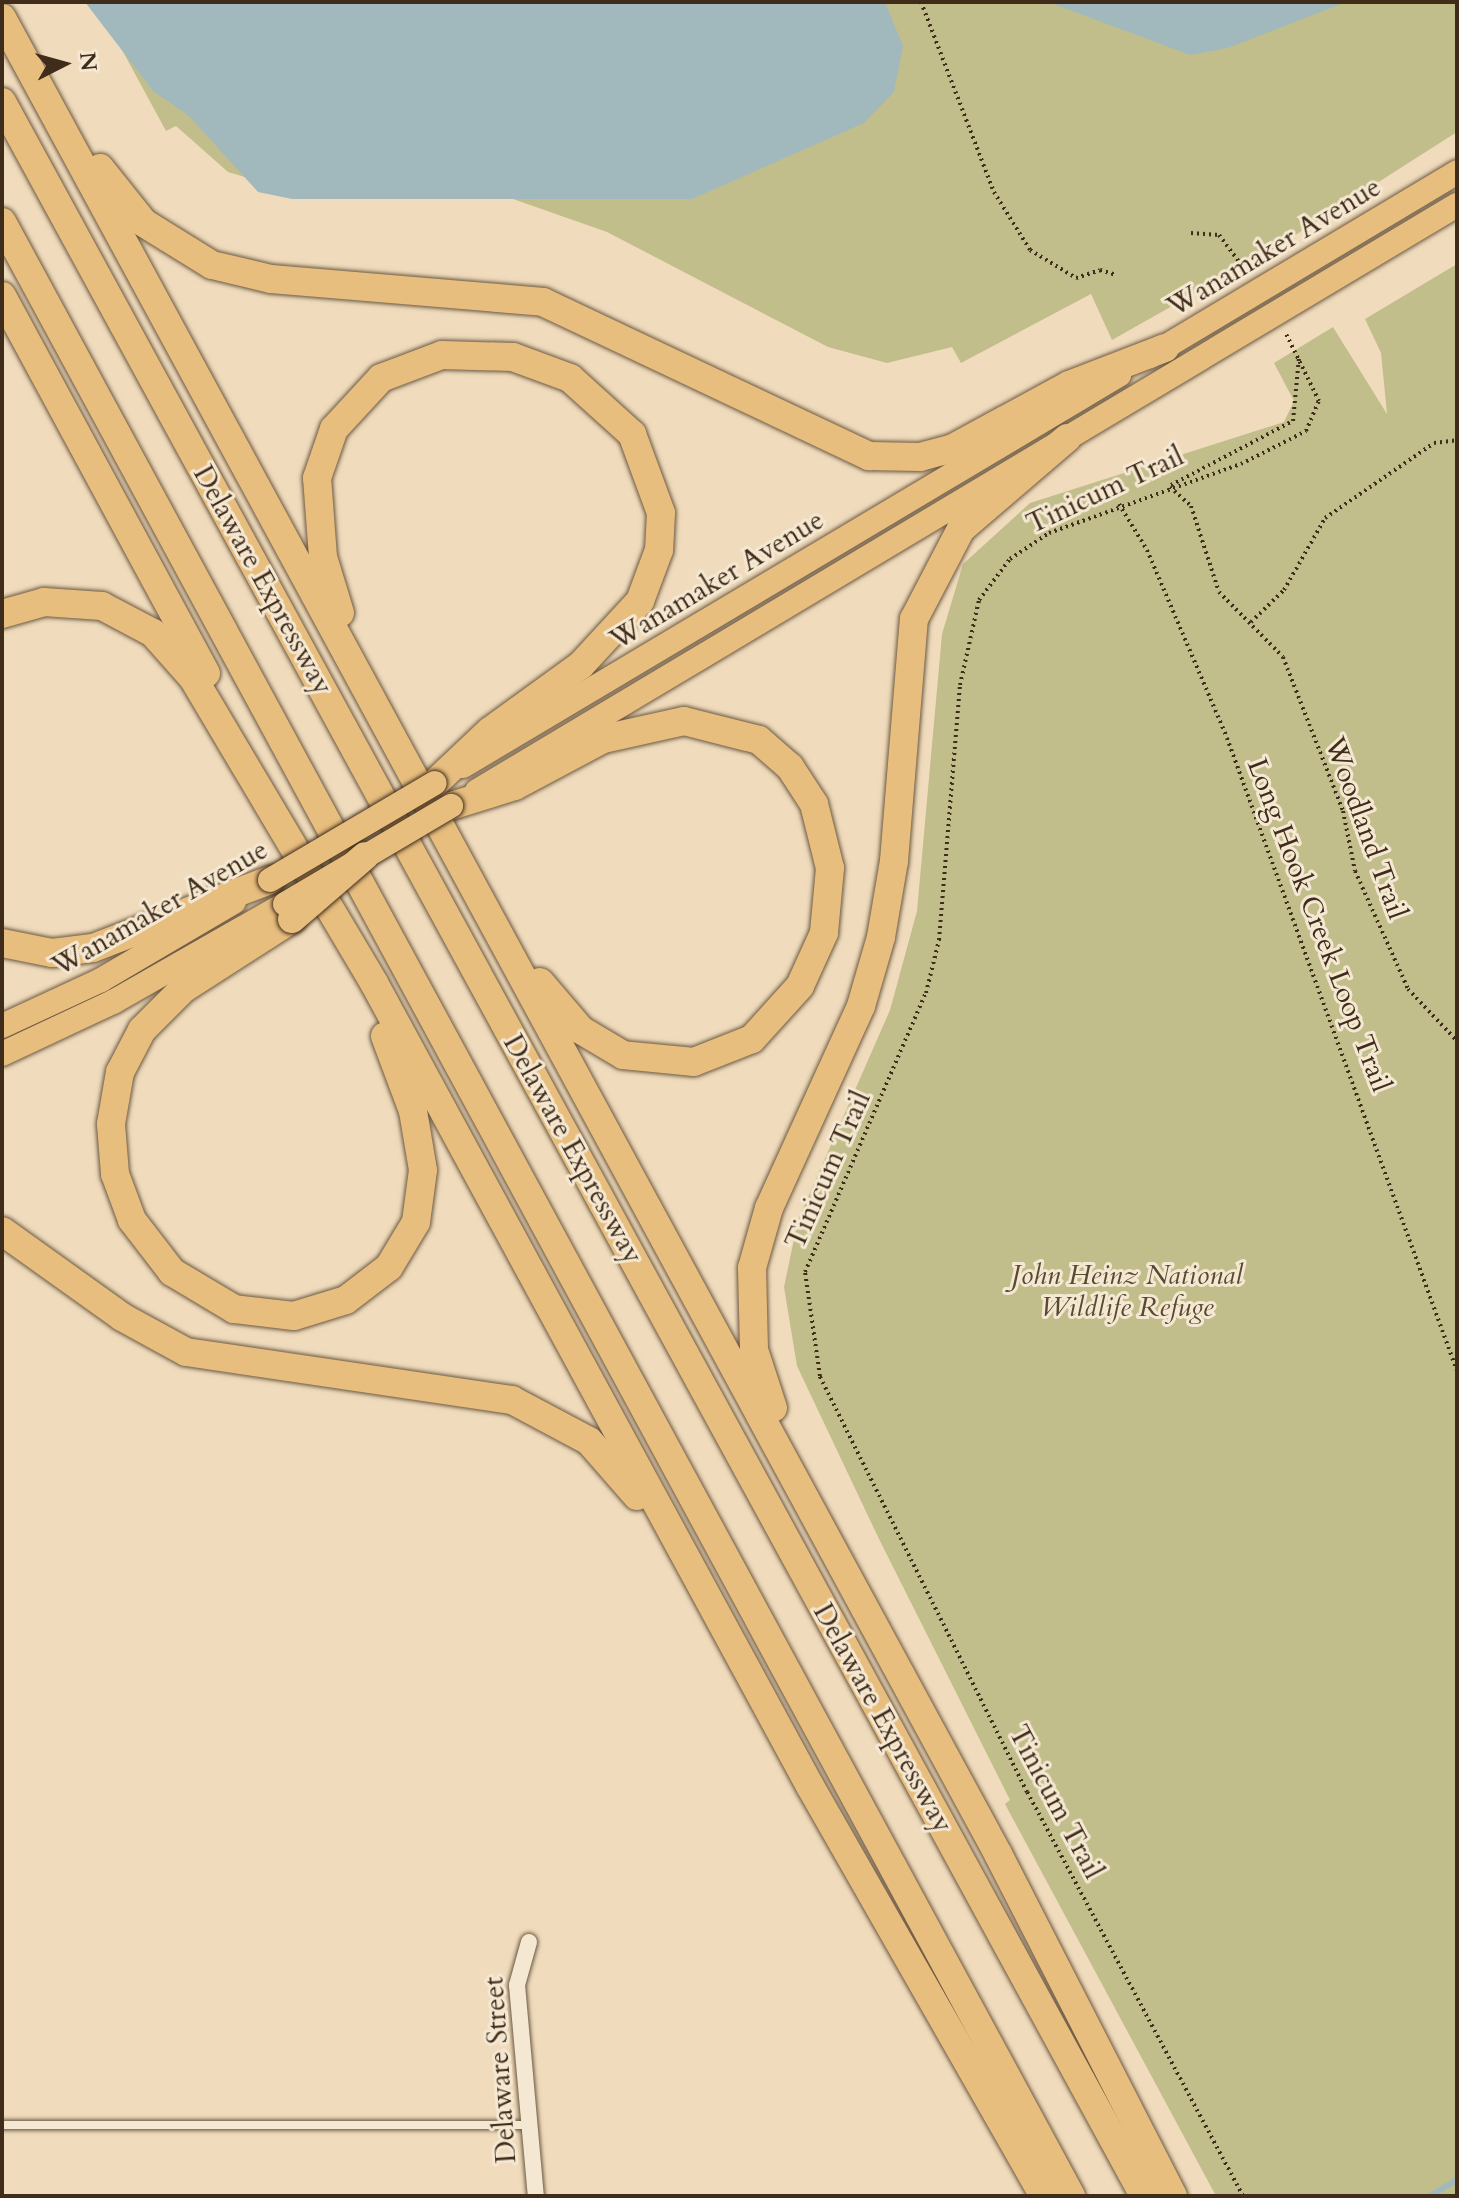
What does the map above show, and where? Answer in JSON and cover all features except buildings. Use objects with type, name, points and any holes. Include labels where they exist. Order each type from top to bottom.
[{"type":"highway","points":[[2,18],[828,1542],[1173,2196]]},
{"type":"highway","points":[[36,80],[134,213],[197,259],[271,279],[543,302],[869,456],[920,457],[953,448],[1069,385],[1165,348]]},
{"type":"highway","name":"Delaware Expressway","points":[[2,102],[1144,2196]]},
{"type":"highway","name":"Delaware Expressway","points":[[2,222],[1071,2196]]},
{"type":"highway","points":[[2,296],[262,789],[701,1584],[1044,2196]]},
{"type":"highway","points":[[378,711],[335,602],[319,532],[317,478],[334,429],[381,378],[442,355],[496,354],[570,378],[605,403],[644,455],[661,513],[655,567],[618,631],[443,795]]},
{"type":"highway","points":[[828,1542],[759,1371],[749,1306],[756,1249],[856,1017],[881,937],[894,861],[908,650],[920,598],[961,529],[1067,438]]},
{"type":"highway","points":[[2,614],[73,601],[139,623],[180,660],[262,789]]},
{"type":"highway","points":[[443,795],[515,786],[621,732],[684,721],[728,728],[775,752],[803,784],[822,825],[830,890],[818,950],[776,1017],[723,1054],[666,1063],[623,1055],[581,1030],[466,874]]},
{"type":"highway","points":[[342,932],[413,1111],[423,1156],[420,1207],[397,1256],[358,1293],[308,1313],[248,1313],[185,1283],[140,1234],[115,1174],[112,1107],[127,1057],[154,1016],[282,901],[365,856]]},
{"type":"highway","points":[[2,943],[52,953],[93,948],[282,901]]},
{"type":"highway","points":[[2,1231],[122,1317],[186,1352],[475,1393],[552,1417],[617,1469],[701,1584]]},
{"type":"main road","name":"Wanamaker Avenue","points":[[2,1054],[137,990],[282,901],[443,795],[1165,348],[1457,172]]},
{"type":"main road","name":"Wanamaker Avenue","points":[[365,856],[443,795],[1067,438],[1457,205]]},
{"type":"main road","name":"Wanamaker Avenue","points":[[2,1026],[136,961],[282,901]]},
{"type":"street","name":"Delaware Street","points":[[529,1942],[517,1985],[526,2125],[536,2196]]},
{"type":"lane","points":[[2,2125],[526,2125]]},
{"type":"path","points":[[921,2],[994,192],[1030,250],[1076,278],[1100,270],[1116,275]]},
{"type":"path","points":[[1191,233],[1219,235],[1259,291]]},
{"type":"path","points":[[1170,487],[1241,464],[1306,431],[1319,401],[1274,313]]},
{"type":"path","name":"Tinicum Trail","points":[[1243,2196],[878,1495],[820,1376],[805,1304],[805,1272],[819,1226],[896,1071],[929,980],[960,685],[979,600],[1010,559],[1049,533],[1170,487],[1178,475],[1241,453],[1293,421],[1299,357]]},
{"type":"path","points":[[1251,622],[1284,590],[1325,518],[1434,443],[1457,440]]},
{"type":"path","name":"Woodland Trail","points":[[1170,487],[1191,506],[1219,592],[1283,657],[1343,811],[1355,871],[1408,989],[1457,1041]]},
{"type":"path","name":"Long Hook Creek Loop Trail","points":[[1119,504],[1147,550],[1227,738],[1368,1112],[1457,1371]]},
{"type":"green space","points":[[96,2],[1457,2],[1457,132],[1275,248],[1112,340],[1091,294],[961,363],[952,347],[887,363],[828,347],[607,232],[493,192],[278,187],[228,172],[176,126],[166,131]]},
{"type":"green space","name":"John Heinz National Wildlife Refuge","points":[[1457,264],[1457,2196],[1216,2196],[1005,1804],[1010,1800],[879,1539],[797,1366],[784,1287],[798,1220],[890,1010],[917,911],[942,634],[963,564],[1030,503],[1284,422],[1294,401],[1274,363],[1333,327],[1387,414],[1381,353],[1365,319]]},
{"type":"water","points":[[85,2],[885,2],[903,46],[894,92],[864,123],[692,199],[292,199],[258,192],[189,116],[153,91]]},
{"type":"water","points":[[1048,2],[1346,2],[1228,48],[1190,55]]},
{"type":"waterway","points":[[1430,2196],[1457,2180]]}]
